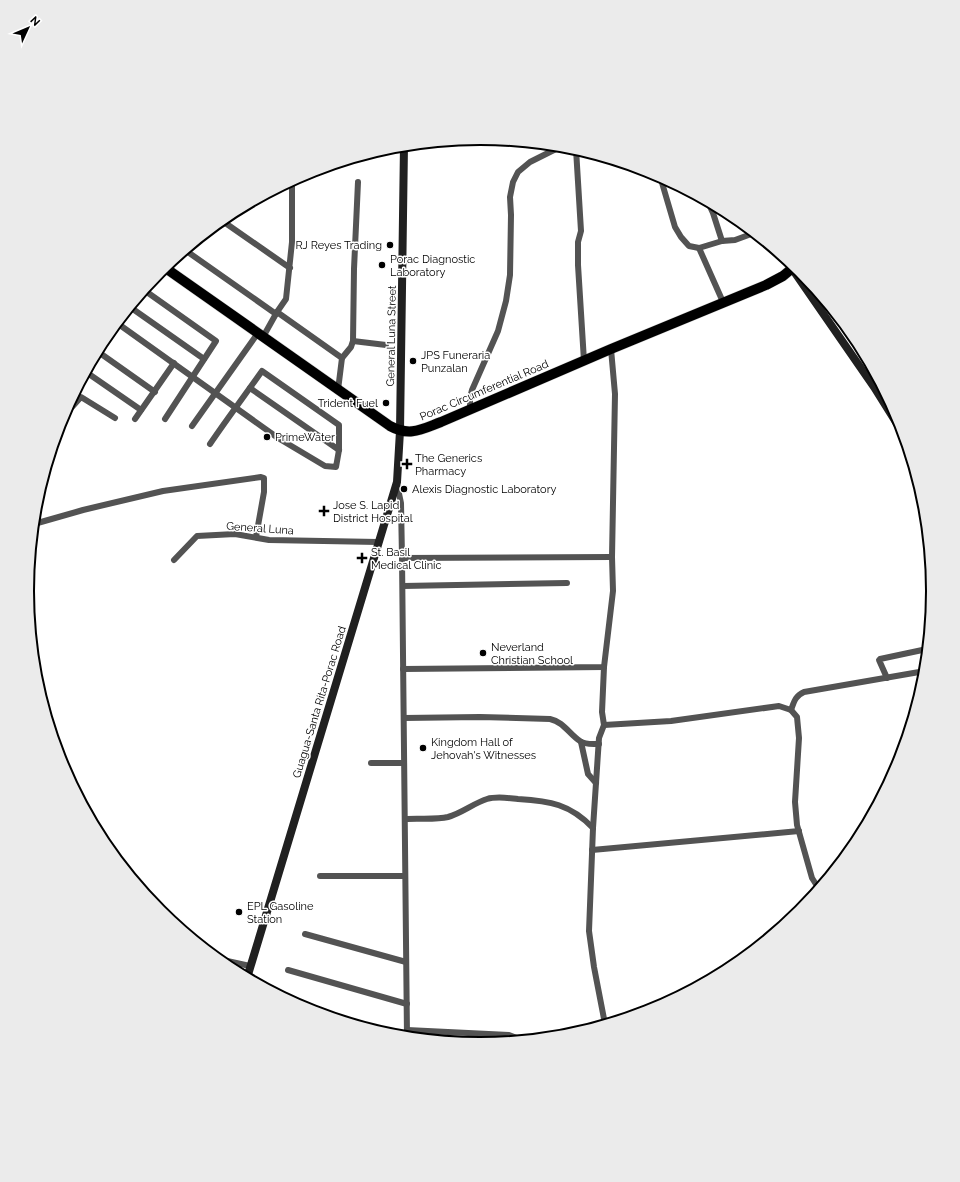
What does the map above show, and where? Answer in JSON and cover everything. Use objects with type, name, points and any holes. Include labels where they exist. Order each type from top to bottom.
[{"type":"main road","name":"General Luna Street","points":[[400,431],[404,152]]},
{"type":"main road","name":"Porac Circumferential Road","points":[[400,431],[416,431],[441,422],[772,282],[789,270]]},
{"type":"main road","points":[[170,271],[338,390],[390,426],[400,431]]},
{"type":"main road","points":[[808,290],[886,408]]},
{"type":"main road","name":"Guagua-Santa Rita-Porac Road","points":[[249,972],[397,482],[400,431]]},
{"type":"street","points":[[470,410],[472,390],[498,331],[506,301],[510,275],[510,198],[513,182],[518,172],[530,162],[551,151]]},
{"type":"street","points":[[576,156],[581,225],[581,234],[578,242],[578,265],[584,361]]},
{"type":"street","points":[[338,390],[342,358],[354,341],[354,269],[358,182]]},
{"type":"street","points":[[662,184],[675,227],[689,246],[698,248],[722,241],[735,240],[748,234]]},
{"type":"street","points":[[192,426],[286,299],[292,242],[292,187]]},
{"type":"street","points":[[712,210],[722,241]]},
{"type":"street","points":[[227,224],[290,268]]},
{"type":"street","points":[[698,248],[723,302]]},
{"type":"street","points":[[189,253],[342,358]]},
{"type":"street","points":[[149,293],[216,342],[165,418]]},
{"type":"street","points":[[134,310],[204,359]]},
{"type":"street","points":[[121,326],[174,363],[215,393],[236,408],[278,438],[325,466],[336,467],[339,450],[339,425],[262,371],[236,408],[210,444]]},
{"type":"street","points":[[354,341],[386,345]]},
{"type":"street","points":[[604,1019],[589,931],[593,828],[599,738],[604,725],[602,712],[604,667],[613,591],[612,557],[615,394],[611,349]]},
{"type":"street","points":[[102,355],[155,392]]},
{"type":"street","points":[[135,419],[174,363]]},
{"type":"street","points":[[90,375],[141,410]]},
{"type":"street","points":[[250,388],[339,450]]},
{"type":"street","points":[[77,401],[81,397],[115,418]]},
{"type":"street","points":[[40,522],[163,490],[261,476],[264,478],[264,492],[256,537]]},
{"type":"street","points":[[397,482],[401,503],[403,586],[407,1030]]},
{"type":"street","name":"General Luna","points":[[174,560],[197,536],[235,534],[269,540],[378,542]]},
{"type":"street","points":[[402,558],[612,557]]},
{"type":"street","points":[[403,586],[567,583]]},
{"type":"street","points":[[887,678],[879,660],[880,658],[922,650]]},
{"type":"street","points":[[403,669],[604,667]]},
{"type":"street","points":[[791,710],[799,694],[918,672]]},
{"type":"street","points":[[604,725],[671,721],[779,706],[791,710],[797,717],[799,725],[795,802],[799,831],[812,878],[816,884]]},
{"type":"street","points":[[404,718],[480,717],[550,719],[561,723],[581,742],[588,744],[599,744]]},
{"type":"street","points":[[581,742],[588,774],[596,783]]},
{"type":"street","points":[[371,763],[404,763]]},
{"type":"street","points":[[405,819],[447,817],[465,811],[487,799],[503,797],[532,799],[555,803],[578,814],[593,828]]},
{"type":"street","points":[[592,850],[799,831]]},
{"type":"street","points":[[320,876],[405,876]]},
{"type":"street","points":[[304,934],[406,962]]},
{"type":"street","points":[[232,962],[250,966]]},
{"type":"street","points":[[288,970],[407,1004]]},
{"type":"street","points":[[434,1034],[511,1036]]},
{"type":"place","name":"RJ Reyes Trading","points":[[390,245]]},
{"type":"place","name":"Porac Diagnostic Laboratory","points":[[382,265]]},
{"type":"place","name":"JPS Funeraria Punzalan","points":[[413,361]]},
{"type":"place","name":"Trident Fuel","points":[[386,403]]},
{"type":"place","name":"PrimeWater","points":[[267,437]]},
{"type":"place","name":"The Generics Pharmacy","points":[[407,464]]},
{"type":"place","name":"Alexis Diagnostic Laboratory","points":[[404,489]]},
{"type":"place","name":"Jose S. Lapid District Hospital","points":[[324,511]]},
{"type":"place","name":"St. Basil Medical Clinic","points":[[362,558]]},
{"type":"place","name":"Neverland Christian School","points":[[483,653]]},
{"type":"place","name":"Kingdom Hall of Jehovah's Witnesses","points":[[423,748]]},
{"type":"place","name":"EPL Gasoline Station","points":[[239,912]]}]
